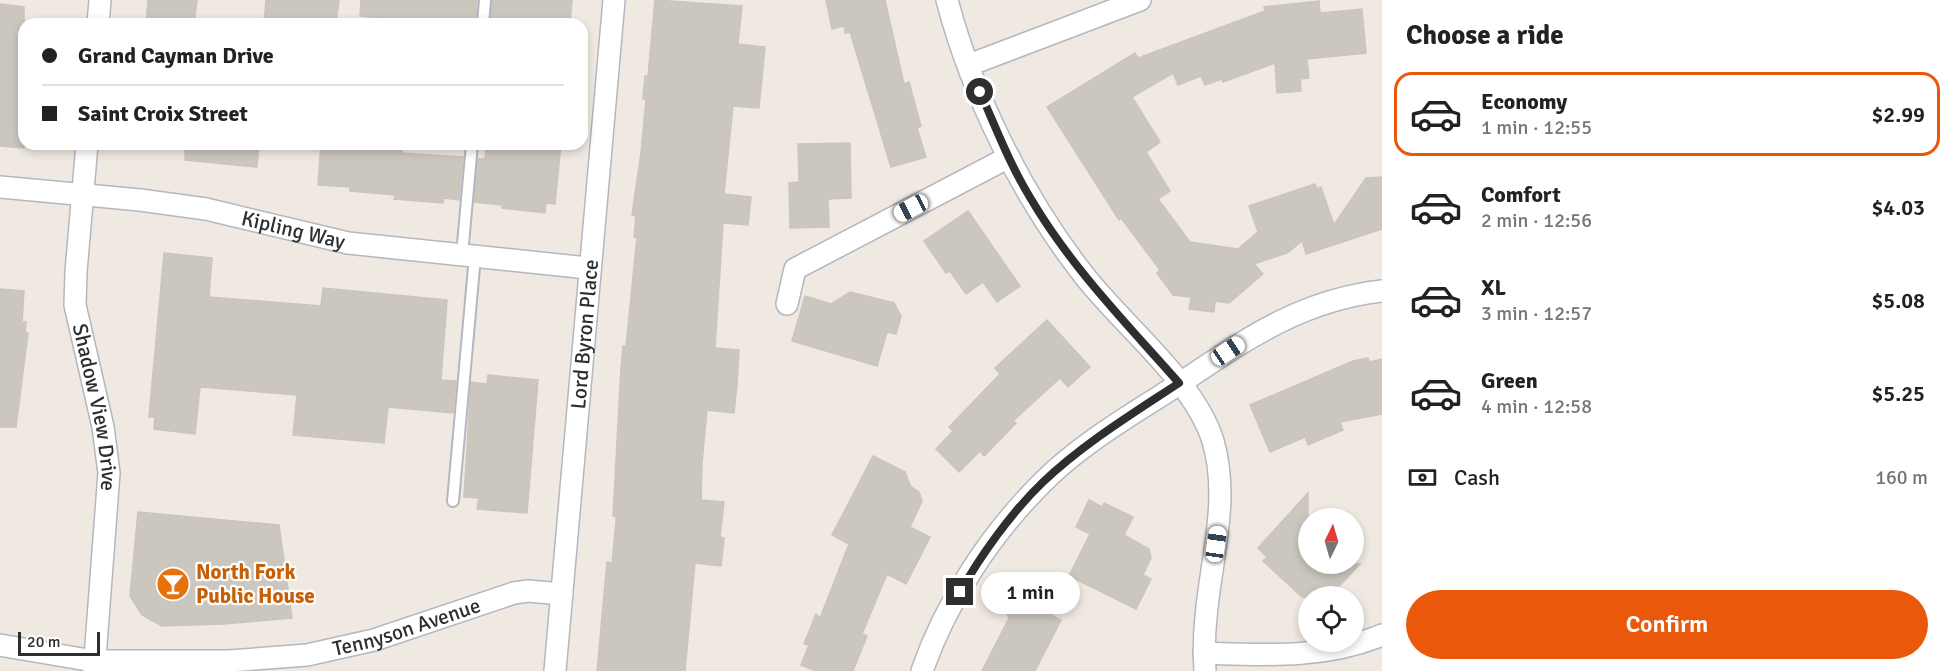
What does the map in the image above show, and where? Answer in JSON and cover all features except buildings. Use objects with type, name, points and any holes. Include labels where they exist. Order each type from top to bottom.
[{"type":"street","points":[[98,18],[100,0]]},
{"type":"street","name":"Lord Byron Place","points":[[555,671],[588,268],[614,0]]},
{"type":"street","points":[[947,0],[969,65],[1009,157],[1030,198],[1084,276],[1179,383],[1208,428],[1216,465],[1218,532],[1206,617],[1204,662],[1319,652],[1342,648],[1382,635]]},
{"type":"street","points":[[969,65],[1140,0]]},
{"type":"street","name":"Shadow View Drive","points":[[87,150],[75,305],[103,427],[109,473],[94,666]]},
{"type":"street","points":[[787,304],[795,269],[1009,157]]},
{"type":"street","name":"Kipling Way","points":[[0,187],[83,194],[206,209],[333,241],[588,268]]},
{"type":"street","points":[[922,671],[951,607],[976,563],[1041,483],[1087,446],[1245,340],[1286,317],[1332,300],[1382,291]]},
{"type":"street","name":"Tennyson Avenue","points":[[0,645],[94,666],[160,662],[259,665],[374,640],[522,591],[562,594]]},
{"type":"lane","points":[[484,18],[485,0]]},
{"type":"lane","points":[[453,501],[469,256],[472,150]]},
{"type":"place","name":"North Fork Public House","points":[[173,584]]},
{"type":"route","points":[[960,592],[976,563],[1041,483],[1132,413],[1179,383],[1084,276],[1050,229],[1030,198],[1009,157],[980,92]]}]
